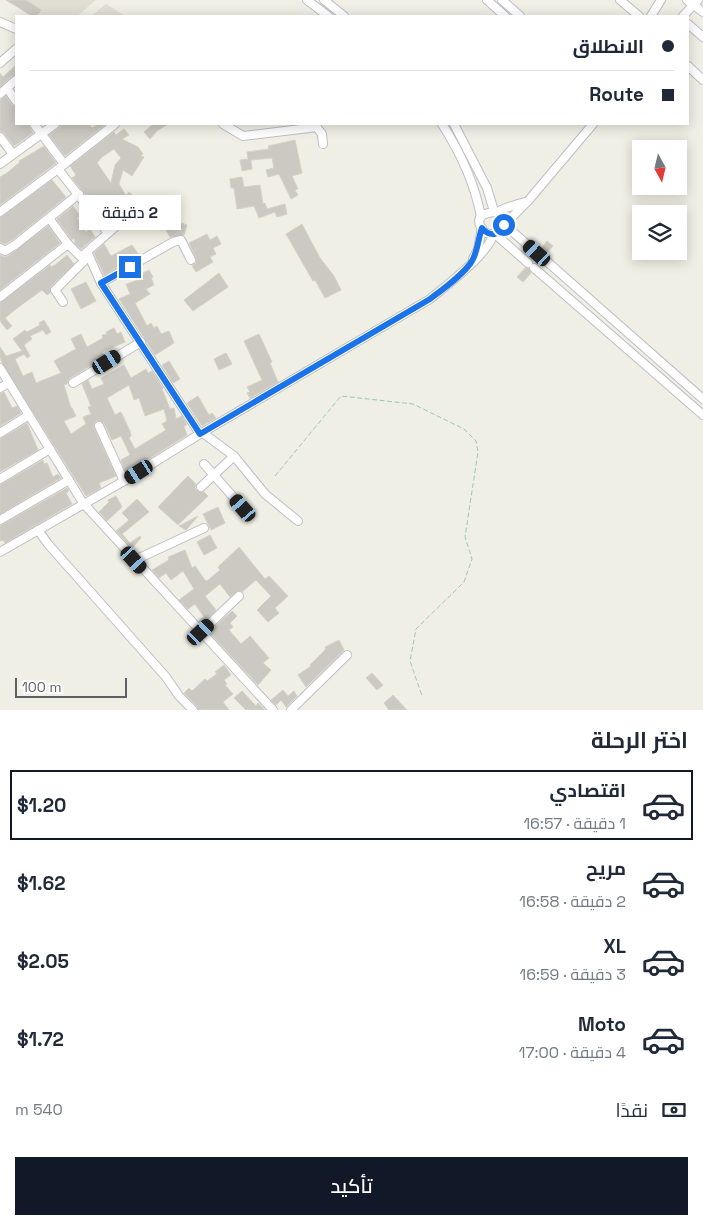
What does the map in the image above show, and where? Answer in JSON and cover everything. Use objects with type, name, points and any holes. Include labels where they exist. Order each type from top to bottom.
[{"type":"street","points":[[307,0],[327,15]]},
{"type":"street","points":[[324,0],[343,15]]},
{"type":"street","points":[[487,0],[504,15]]},
{"type":"street","points":[[502,0],[519,15]]},
{"type":"street","points":[[510,7],[517,0]]},
{"type":"street","points":[[620,0],[638,15]]},
{"type":"street","points":[[652,15],[661,0]]},
{"type":"street","points":[[684,15],[692,2],[703,12]]},
{"type":"street","points":[[0,22],[15,29]]},
{"type":"street","points":[[689,25],[703,37]]},
{"type":"street","points":[[0,63],[15,51]]},
{"type":"street","points":[[689,67],[703,80]]},
{"type":"street","points":[[15,81],[3,91],[15,100]]},
{"type":"street","points":[[35,125],[78,194],[108,233]]},
{"type":"street","points":[[0,164],[54,125]]},
{"type":"street","points":[[0,212],[114,125]]},
{"type":"street","points":[[225,125],[243,136],[316,125],[322,134],[323,144]]},
{"type":"street","points":[[443,125],[458,152],[474,189],[482,228],[487,234],[499,232],[503,225],[528,201],[592,125]]},
{"type":"street","points":[[455,125],[487,188],[496,211],[503,217],[503,225]]},
{"type":"street","points":[[0,137],[13,154]]},
{"type":"street","points":[[0,248],[5,251],[15,245],[78,194]]},
{"type":"street","points":[[481,217],[485,213],[528,201]]},
{"type":"street","points":[[49,218],[68,244],[81,257],[123,220]]},
{"type":"street","points":[[503,225],[540,255],[703,399]]},
{"type":"street","points":[[472,261],[478,248],[482,228]]},
{"type":"street","points":[[0,540],[3,550],[124,481],[430,299],[451,282],[489,245],[494,234]]},
{"type":"street","points":[[494,234],[703,415]]},
{"type":"street","points":[[101,283],[173,242],[181,240],[191,260]]},
{"type":"street","points":[[0,297],[68,244]]},
{"type":"street","points":[[63,302],[55,290],[89,256],[101,283],[202,433],[234,456],[265,494],[298,521]]},
{"type":"street","points":[[73,383],[141,342]]},
{"type":"street","points":[[0,368],[83,503],[273,710]]},
{"type":"street","points":[[0,388],[9,383]]},
{"type":"street","points":[[0,432],[29,415]]},
{"type":"street","points":[[98,426],[124,481]]},
{"type":"street","points":[[0,479],[50,449]]},
{"type":"street","points":[[201,487],[234,456]]},
{"type":"street","points":[[204,464],[243,508]]},
{"type":"street","points":[[0,520],[69,480]]},
{"type":"street","points":[[134,560],[204,528]]},
{"type":"street","points":[[38,530],[48,544],[193,710]]},
{"type":"street","points":[[201,632],[239,596]]},
{"type":"street","points":[[291,710],[347,655]]},
{"type":"path","points":[[276,476],[341,396],[413,404],[464,429],[476,441],[478,452],[465,537],[472,559],[464,582],[416,629],[410,660],[422,696]]},
{"type":"shaded area","points":[[6,0],[96,0],[78,15],[30,15]]},
{"type":"shaded area","points":[[106,4],[123,15],[92,15]]},
{"type":"building","points":[[6,0],[26,0],[41,10],[38,15],[30,15]]},
{"type":"building","points":[[15,66],[15,75],[0,87],[0,73],[3,77]]},
{"type":"building","points":[[6,96],[15,106],[15,125],[29,125],[33,133],[14,146],[4,133],[0,131],[0,100]]},
{"type":"building","points":[[60,125],[90,125],[92,128],[96,125],[105,125],[65,156],[49,135]]},
{"type":"building","points":[[152,125],[166,125],[157,131],[150,139],[144,132]]},
{"type":"building","points":[[124,129],[129,135],[122,139],[138,147],[143,154],[141,156],[144,157],[132,176],[123,170],[119,184],[126,196],[129,192],[135,197],[131,201],[137,207],[135,209],[143,217],[161,221],[162,217],[170,219],[172,223],[176,221],[187,225],[184,235],[170,237],[165,228],[161,230],[138,226],[138,222],[128,213],[120,216],[109,225],[72,178],[76,175],[70,166],[114,132],[116,135]],"holes":[[[114,149],[121,158],[115,165],[111,183],[97,163]],[[118,196],[123,205],[115,213],[106,203]]]},
{"type":"building","points":[[295,140],[302,173],[292,176],[298,189],[295,190],[298,195],[291,199],[279,174],[268,177],[266,170],[274,168],[272,158],[251,160],[252,169],[242,171],[240,160],[248,159],[247,152],[269,149],[268,146]]},
{"type":"building","points":[[44,146],[56,163],[0,205],[0,177],[19,161]]},
{"type":"building","points":[[242,177],[244,187],[260,185],[263,204],[265,203],[267,209],[285,204],[287,214],[277,217],[275,212],[259,218],[254,206],[237,209],[234,188],[231,188],[230,179]]},
{"type":"building","points":[[52,180],[66,197],[12,240],[5,244],[0,242],[0,218]]},
{"type":"building","points":[[73,206],[80,216],[77,218],[86,232],[90,229],[95,237],[81,249],[75,244],[74,238],[72,240],[57,219]]},
{"type":"building","points":[[302,224],[320,258],[334,276],[341,290],[325,298],[286,234]]},
{"type":"building","points":[[48,226],[60,243],[0,290],[0,255],[8,256]]},
{"type":"building","points":[[207,234],[210,240],[217,236],[221,244],[213,248],[216,254],[210,257],[213,262],[196,272],[192,266],[196,263],[196,258],[189,243]]},
{"type":"building","points":[[547,241],[553,246],[546,254],[542,253],[541,249]]},
{"type":"building","points":[[104,244],[111,256],[132,245],[139,255],[104,275],[94,253]]},
{"type":"building","points":[[67,255],[74,264],[51,286],[50,293],[47,295],[42,290],[5,318],[12,326],[7,330],[0,321],[0,303],[50,265],[51,267],[55,265]]},
{"type":"building","points":[[525,268],[529,268],[531,273],[523,282],[517,277]]},
{"type":"building","points":[[149,270],[153,277],[151,278],[154,285],[146,289],[150,294],[135,303],[147,326],[151,323],[154,328],[157,326],[161,334],[169,331],[174,343],[155,355],[119,299],[130,294],[126,284],[141,279],[139,275]]},
{"type":"building","points":[[219,273],[228,287],[193,311],[184,300]]},
{"type":"building","points":[[86,282],[96,301],[81,309],[71,289]]},
{"type":"building","points":[[44,320],[51,332],[46,335],[43,330],[30,336],[32,339],[24,345],[30,356],[27,358],[24,354],[15,359],[23,376],[32,372],[36,383],[61,373],[54,361],[76,349],[71,339],[81,334],[87,347],[103,338],[102,335],[107,334],[106,332],[114,328],[117,334],[121,332],[125,342],[102,352],[105,357],[70,378],[67,384],[64,385],[71,408],[76,416],[64,421],[71,434],[86,424],[83,417],[91,414],[88,407],[91,406],[82,384],[88,380],[92,389],[104,384],[101,378],[124,365],[131,378],[146,369],[148,373],[152,371],[163,388],[170,409],[174,408],[176,419],[182,416],[187,425],[184,426],[187,435],[126,473],[121,460],[130,455],[121,436],[112,440],[104,423],[96,421],[94,428],[116,476],[99,483],[101,488],[86,496],[2,363],[0,356],[0,347],[6,356],[22,351],[13,339],[25,330],[27,332],[40,325],[39,323]],"holes":[[[129,385],[134,400],[139,398],[145,416],[164,409],[167,421],[162,424],[166,430],[135,449],[129,438],[131,436],[130,431],[121,412],[115,415],[107,398]]]},
{"type":"building","points":[[259,334],[272,362],[270,363],[278,382],[250,398],[247,393],[250,392],[247,387],[262,380],[244,341]]},
{"type":"building","points":[[226,353],[232,364],[219,370],[214,359]]},
{"type":"building","points":[[169,361],[180,379],[173,383],[162,365]]},
{"type":"building","points":[[4,392],[12,408],[17,406],[21,413],[0,426],[0,394]]},
{"type":"building","points":[[198,396],[209,415],[212,413],[216,418],[202,426],[187,403]]},
{"type":"building","points":[[27,423],[38,450],[0,472],[0,439]]},
{"type":"building","points":[[43,460],[44,464],[47,463],[53,477],[58,474],[61,478],[0,514],[0,485]]},
{"type":"building","points":[[188,476],[196,484],[195,488],[197,491],[204,492],[208,496],[178,525],[158,507]]},
{"type":"building","points":[[67,488],[69,491],[66,493],[72,504],[5,543],[3,540],[0,541],[0,526]]},
{"type":"building","points":[[116,496],[122,507],[107,521],[99,512],[109,502],[108,500]]},
{"type":"building","points":[[137,499],[149,512],[122,534],[130,543],[140,536],[141,538],[132,548],[116,531],[129,520],[122,513]]},
{"type":"building","points":[[218,507],[225,523],[211,530],[203,514]]},
{"type":"building","points":[[198,516],[186,530],[179,526]]},
{"type":"building","points":[[210,535],[217,548],[204,555],[197,542]]},
{"type":"building","points":[[239,547],[265,579],[269,576],[288,596],[275,608],[279,613],[268,622],[257,610],[271,596],[256,580],[242,592],[237,591],[230,597],[220,584],[205,596],[216,610],[202,624],[199,621],[204,617],[195,604],[188,609],[179,600],[194,589],[183,571],[171,580],[166,573],[159,578],[152,570],[169,560],[168,557],[185,550],[192,568],[195,566],[207,581],[220,570],[218,567]]},
{"type":"building","points":[[232,611],[237,616],[230,623],[233,627],[229,630],[241,644],[250,636],[269,658],[263,663],[271,670],[258,685],[209,632]]},
{"type":"building","points":[[339,640],[344,650],[306,687],[298,675],[311,666],[326,649],[325,647]]},
{"type":"building","points":[[224,665],[231,675],[224,680],[227,684],[225,685],[233,694],[223,702],[229,710],[198,710],[197,706],[184,693],[189,688],[192,691],[205,679],[207,681],[217,674],[215,672]]},
{"type":"building","points":[[372,673],[383,685],[377,690],[366,678]]},
{"type":"building","points":[[283,690],[288,696],[294,691],[297,696],[286,707],[281,700],[276,705],[271,700]]},
{"type":"building","points":[[242,691],[256,706],[258,703],[265,710],[246,710],[234,698]]},
{"type":"building","points":[[393,695],[407,710],[389,710],[384,703]]},
{"type":"route","points":[[130,267],[101,283],[200,434],[430,299],[472,261],[478,248],[482,228],[487,234],[493,235],[499,232],[504,225]]}]
